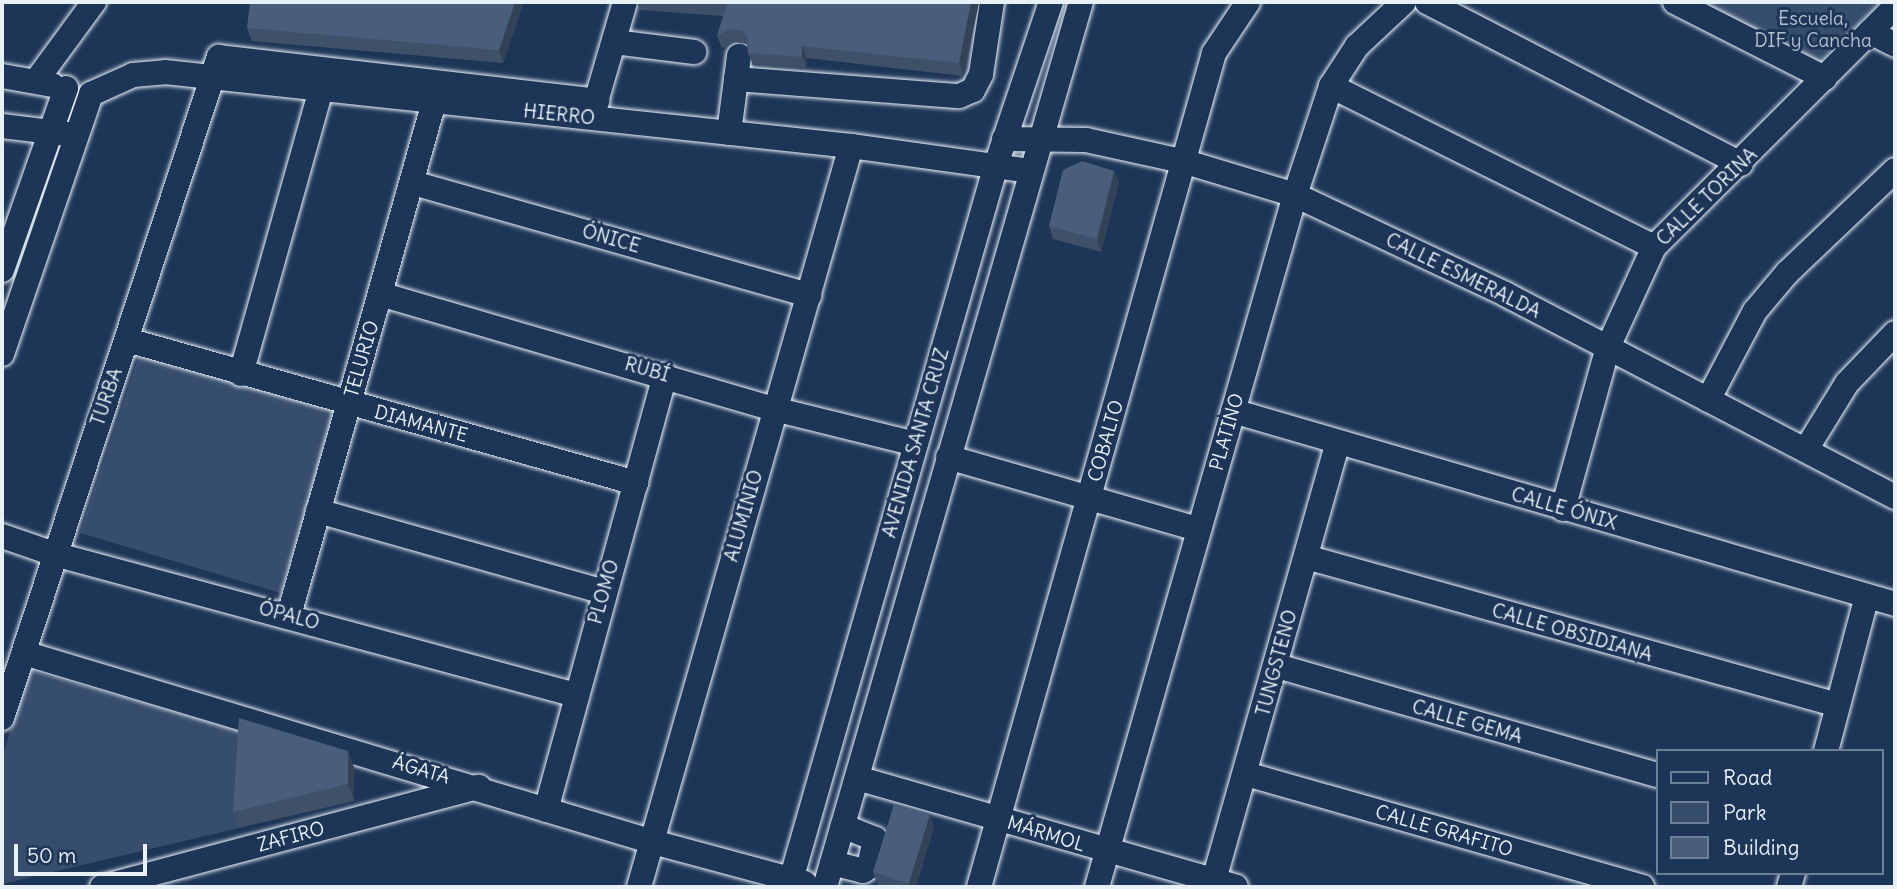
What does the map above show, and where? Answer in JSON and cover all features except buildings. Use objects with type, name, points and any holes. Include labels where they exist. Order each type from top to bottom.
[{"type":"street","points":[[13,75],[94,2]]},
{"type":"street","points":[[216,67],[594,110],[625,2]]},
{"type":"street","points":[[729,133],[738,67],[959,96],[973,90],[981,74],[992,2]]},
{"type":"street","points":[[1047,12],[1071,2]]},
{"type":"street","name":"AVENIDA SANTA CRUZ","points":[[825,887],[1081,2]]},
{"type":"street","name":"COBALTO","points":[[979,887],[1186,162],[1214,52],[1248,2]]},
{"type":"street","name":"PLATINO","points":[[1097,887],[1294,195],[1331,86],[1357,46],[1404,2]]},
{"type":"street","points":[[1427,2],[1741,164]]},
{"type":"street","points":[[1675,2],[1825,78]]},
{"type":"street","name":"CALLE TORINA","points":[[1563,509],[1608,347],[1654,247],[1741,164],[1895,7]]},
{"type":"street","name":"AVENIDA SANTA CRUZ","points":[[790,883],[996,165],[1047,12]]},
{"type":"street","points":[[1870,32],[1895,46]]},
{"type":"street","points":[[614,41],[694,52]]},
{"type":"street","name":"HIERRO","points":[[90,94],[147,72],[216,67],[321,89],[434,102],[594,110],[729,133],[851,146],[1031,171]]},
{"type":"street","name":"TURBA","points":[[2,718],[216,67]]},
{"type":"street","points":[[2,270],[63,133],[90,94],[13,75]]},
{"type":"street","points":[[1331,86],[1654,247]]},
{"type":"street","points":[[2,354],[63,133],[65,88]]},
{"type":"street","points":[[241,374],[321,89]]},
{"type":"street","name":"TELURIO","points":[[289,615],[434,102]]},
{"type":"street","points":[[2,126],[63,133]]},
{"type":"street","name":"CALLE ESMERALDA","points":[[1004,139],[1086,140],[1186,162],[1294,195],[1608,347],[1807,448],[1895,497]]},
{"type":"street","name":"ALUMINIO","points":[[639,887],[851,146]]},
{"type":"street","points":[[1708,400],[1755,312],[1787,273],[1895,170]]},
{"type":"street","name":"ÓNICE","points":[[413,183],[808,295]]},
{"type":"street","name":"RUBÍ","points":[[380,294],[774,409],[915,444]]},
{"type":"street","points":[[1807,448],[1847,383],[1885,358],[1895,333]]},
{"type":"street","name":"DIAMANTE","points":[[127,340],[636,483]]},
{"type":"street","name":"PLOMO","points":[[546,810],[665,375]]},
{"type":"street","name":"CALLE ÓNIX","points":[[1233,411],[1337,444],[1895,604]]},
{"type":"street","name":"TUNGSTENO","points":[[1220,885],[1246,774],[1337,444]]},
{"type":"street","points":[[948,457],[1198,529]]},
{"type":"street","points":[[318,511],[604,592]]},
{"type":"street","name":"ÓPALO","points":[[2,536],[54,554],[289,615],[576,695]]},
{"type":"street","name":"CALLE OBSIDIANA","points":[[1306,557],[1838,705]]},
{"type":"street","points":[[1827,749],[1867,596]]},
{"type":"street","name":"ÁGATA","points":[[24,653],[479,787],[546,810],[790,883],[817,887]]},
{"type":"street","name":"CALLE GEMA","points":[[1277,666],[1656,775]]},
{"type":"street","name":"CALLE GRAFITO","points":[[1246,774],[1642,887]]},
{"type":"street","name":"MÁRMOL","points":[[857,778],[1220,885]]},
{"type":"street","name":"ZAFIRO","points":[[102,887],[168,879],[479,787]]},
{"type":"street","points":[[832,863],[863,872],[869,867],[875,839],[843,826]]},
{"type":"green space","name":"Escuela, DIF y Cancha","points":[[1698,2],[1881,2],[1819,62]]},
{"type":"green space","points":[[140,353],[336,408],[281,593],[80,533]]},
{"type":"green space","points":[[31,671],[245,732],[239,828],[2,884],[2,756]]}]
